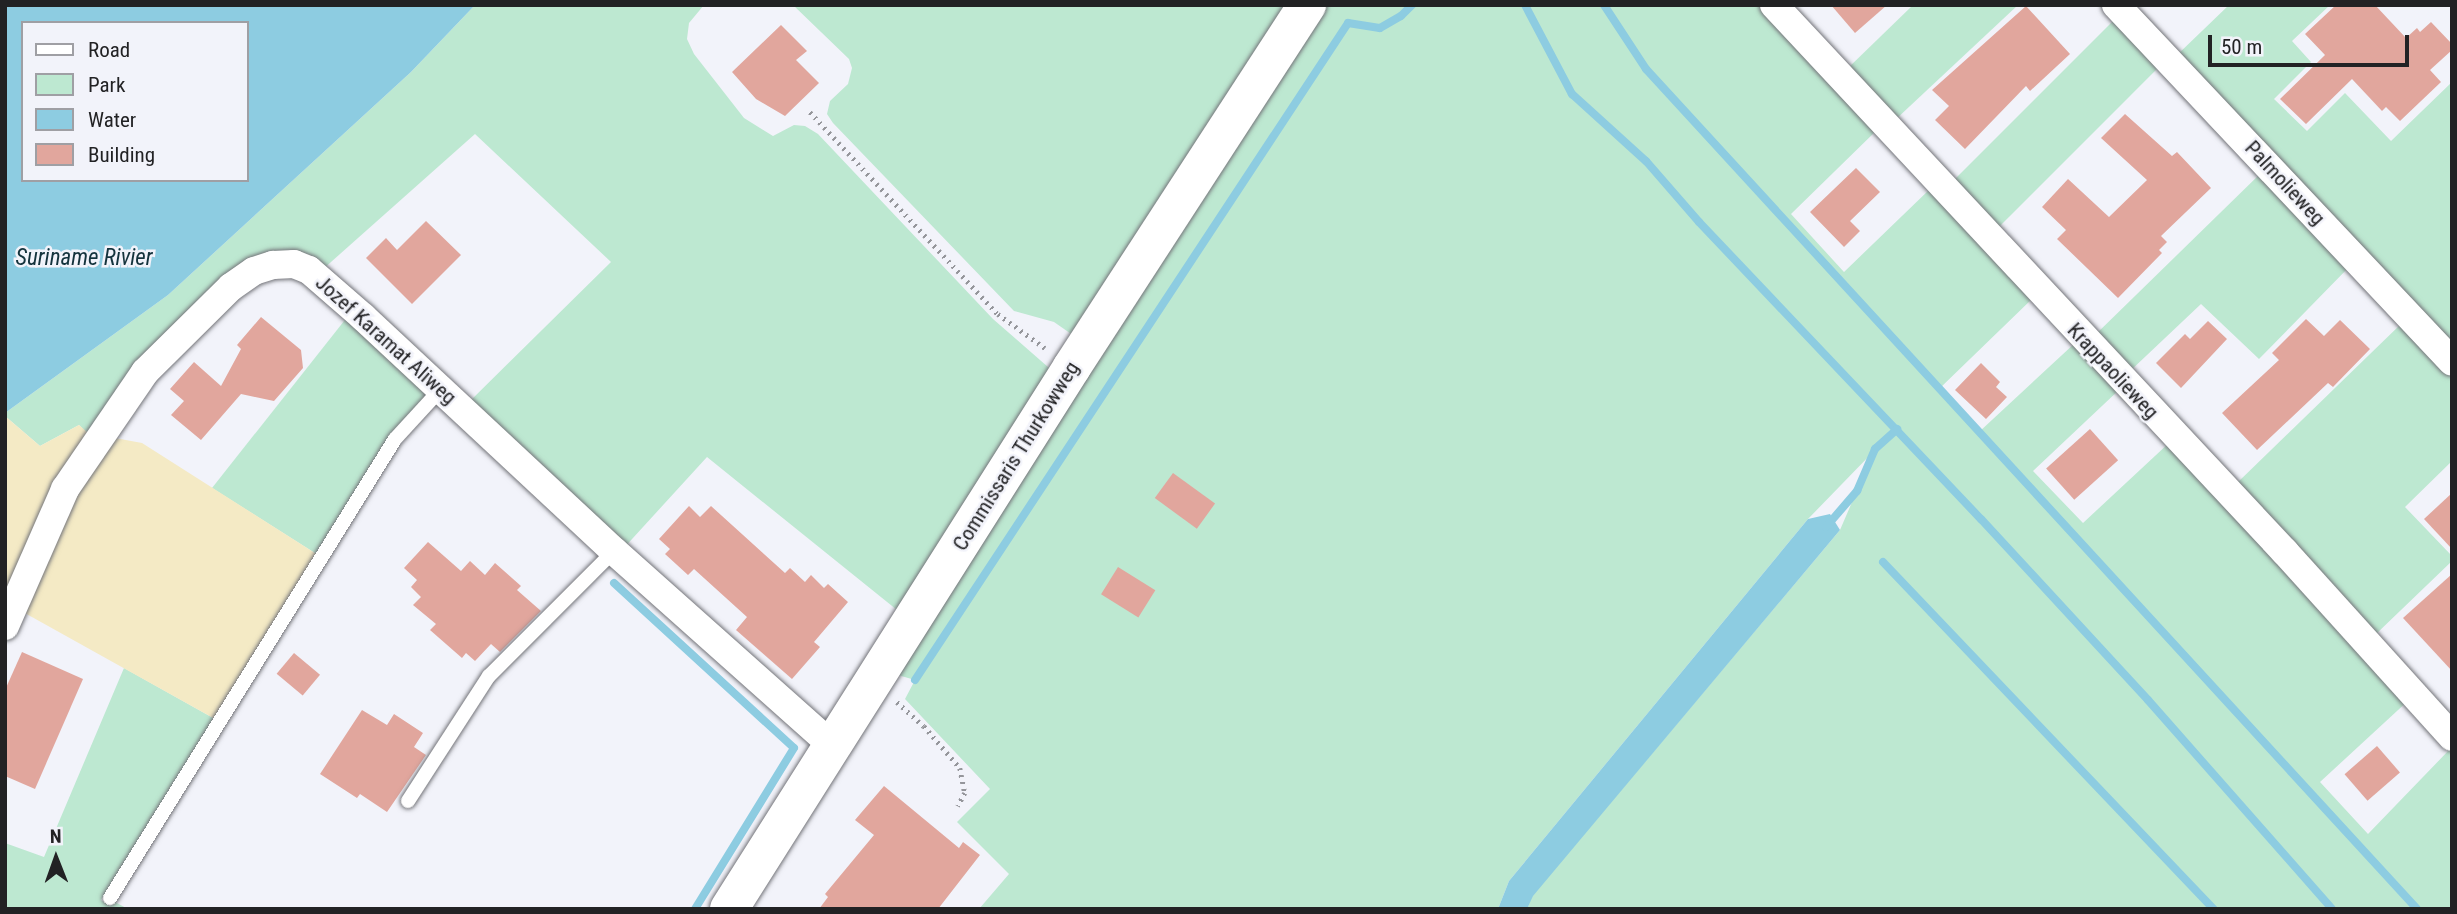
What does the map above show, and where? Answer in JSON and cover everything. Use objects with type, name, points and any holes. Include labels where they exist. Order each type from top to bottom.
[{"type":"main road","name":"Commissaris Thurkowweg","points":[[729,909],[1072,367],[1307,5]]},
{"type":"street","name":"Krappaolieweg","points":[[1774,5],[2286,552],[2452,737]]},
{"type":"street","name":"Palmolieweg","points":[[2116,5],[2452,362]]},
{"type":"street","name":"Jozef Karamat Aliweg","points":[[5,626],[65,489],[145,372],[230,287],[254,271],[273,265],[294,264],[309,270],[614,551],[832,745]]},
{"type":"lane","points":[[110,898],[395,439],[441,389]]},
{"type":"lane","points":[[408,801],[489,676],[614,551]]},
{"type":"path","points":[[810,113],[999,314],[1072,367]]},
{"type":"path","points":[[872,681],[924,726],[960,768],[965,793],[958,806]]},
{"type":"green space","points":[[475,5],[704,5],[689,23],[687,39],[694,54],[744,118],[773,136],[794,125],[805,126],[818,134],[993,319],[1056,374],[902,614],[707,457],[622,550],[466,405],[611,262],[475,134],[322,270],[288,255],[87,433],[79,425],[40,446],[5,416],[5,413],[168,295],[411,72]]},
{"type":"green space","points":[[793,5],[1287,5],[1077,338],[1054,322],[1014,311],[833,123],[827,114],[830,101],[848,84],[852,68],[849,59]]},
{"type":"green space","points":[[1317,5],[1763,5],[1878,129],[1791,214],[1844,272],[1931,188],[2033,298],[1939,389],[1979,432],[2075,343],[2120,389],[2033,471],[2083,523],[2170,442],[2410,699],[2320,782],[2368,834],[2450,749],[2452,751],[2452,909],[1527,909],[1532,896],[1840,530],[1874,451],[1808,519],[1509,881],[1498,909],[979,909],[1009,874],[957,822],[990,789],[905,699],[915,680],[891,673]]},
{"type":"green space","points":[[1913,5],[2018,5],[1894,121],[1846,70]]},
{"type":"green space","points":[[2229,5],[2330,5],[2292,41],[2311,62],[2274,99],[2307,131],[2345,93],[2391,141],[2452,82],[2452,352],[2176,56]]},
{"type":"green space","points":[[2116,18],[2162,64],[1997,229],[1951,183]]},
{"type":"green space","points":[[2262,172],[2352,264],[2259,359],[2201,304],[2128,373],[2093,337]]},
{"type":"green space","points":[[348,316],[434,390],[318,555],[212,488]]},
{"type":"green space","points":[[2403,322],[2452,373],[2452,461],[2405,507],[2452,556],[2452,561],[2375,635],[2236,484]]},
{"type":"green space","points":[[124,668],[215,719],[101,900],[110,906],[115,902],[128,909],[5,909],[5,843],[44,857]]},
{"type":"sand","points":[[5,416],[40,446],[79,425],[88,433],[142,443],[318,555],[215,719],[5,602]]},
{"type":"water","name":"Suriname Rivier","points":[[5,5],[475,5],[411,72],[168,295],[5,413]]},
{"type":"water","points":[[1830,514],[1840,530],[1533,896],[1527,909],[1498,909],[1509,881],[1808,519]]},
{"type":"building","points":[[1831,5],[1887,5],[1855,33]]},
{"type":"building","points":[[2336,5],[2375,5],[2406,38],[2417,28],[2420,32],[2431,22],[2452,44],[2452,50],[2430,70],[2441,82],[2400,121],[2386,107],[2382,111],[2352,79],[2306,124],[2280,99],[2325,55],[2305,34]]},
{"type":"building","points":[[2026,6],[2070,54],[2030,91],[2026,86],[1965,149],[1935,120],[1949,106],[1932,90]]},
{"type":"building","points":[[781,25],[807,51],[796,60],[819,83],[785,116],[756,99],[732,72]]},
{"type":"building","points":[[2125,114],[2172,156],[2177,152],[2211,188],[2161,236],[2167,242],[2159,250],[2162,253],[2118,298],[2057,239],[2066,230],[2042,207],[2068,179],[2109,217],[2147,180],[2101,138]]},
{"type":"building","points":[[1856,168],[1880,192],[1850,221],[1860,231],[1844,247],[1810,212]]},
{"type":"building","points":[[426,221],[461,255],[412,304],[366,258],[386,238],[397,250]]},
{"type":"building","points":[[261,317],[301,350],[303,368],[274,401],[241,394],[201,440],[171,415],[184,401],[170,389],[194,362],[221,386],[241,349],[237,345]]},
{"type":"building","points":[[2306,319],[2324,336],[2340,320],[2370,349],[2333,387],[2328,383],[2257,450],[2222,413],[2279,360],[2272,353]]},
{"type":"building","points":[[2208,321],[2227,339],[2181,388],[2156,363],[2185,334],[2190,339]]},
{"type":"building","points":[[1981,363],[2000,382],[1996,387],[2007,397],[1986,419],[1955,390]]},
{"type":"building","points":[[2090,429],[2118,460],[2074,500],[2046,468]]},
{"type":"building","points":[[1173,473],[1215,504],[1197,529],[1155,498]]},
{"type":"building","points":[[2452,493],[2452,549],[2424,519]]},
{"type":"building","points":[[689,506],[700,517],[711,506],[785,573],[790,568],[805,582],[811,575],[824,588],[828,584],[848,602],[814,642],[820,647],[792,679],[736,630],[747,617],[694,569],[688,575],[665,554],[670,549],[659,539]]},
{"type":"building","points":[[428,542],[461,571],[470,561],[485,575],[495,563],[521,586],[517,590],[541,611],[500,652],[491,644],[475,661],[466,653],[462,658],[430,630],[436,624],[413,605],[421,597],[411,587],[417,580],[404,568]]},
{"type":"building","points":[[1118,567],[1155,590],[1138,617],[1101,594]]},
{"type":"building","points":[[2452,574],[2452,671],[2403,618]]},
{"type":"building","points":[[22,652],[83,679],[35,789],[5,776],[5,690]]},
{"type":"building","points":[[294,653],[320,675],[303,696],[277,674]]},
{"type":"building","points":[[362,710],[387,725],[394,714],[423,733],[414,747],[426,755],[387,812],[360,794],[357,798],[320,774]]},
{"type":"building","points":[[2377,746],[2400,772],[2368,801],[2345,774]]},
{"type":"building","points":[[884,786],[959,848],[963,842],[980,855],[938,909],[819,909],[828,897],[825,894],[874,835],[855,820]]},
{"type":"waterway","points":[[915,680],[1348,23],[1380,28],[1401,16],[1412,5]]},
{"type":"waterway","points":[[1525,5],[1572,94],[1646,161],[1699,222],[1981,519],[2148,700],[2332,909]]},
{"type":"waterway","points":[[1604,5],[1646,69],[2417,909]]},
{"type":"waterway","points":[[1826,527],[1857,491],[1875,449],[1897,429]]},
{"type":"waterway","points":[[1883,562],[2214,909]]},
{"type":"waterway","points":[[614,583],[794,748],[695,909]]}]
